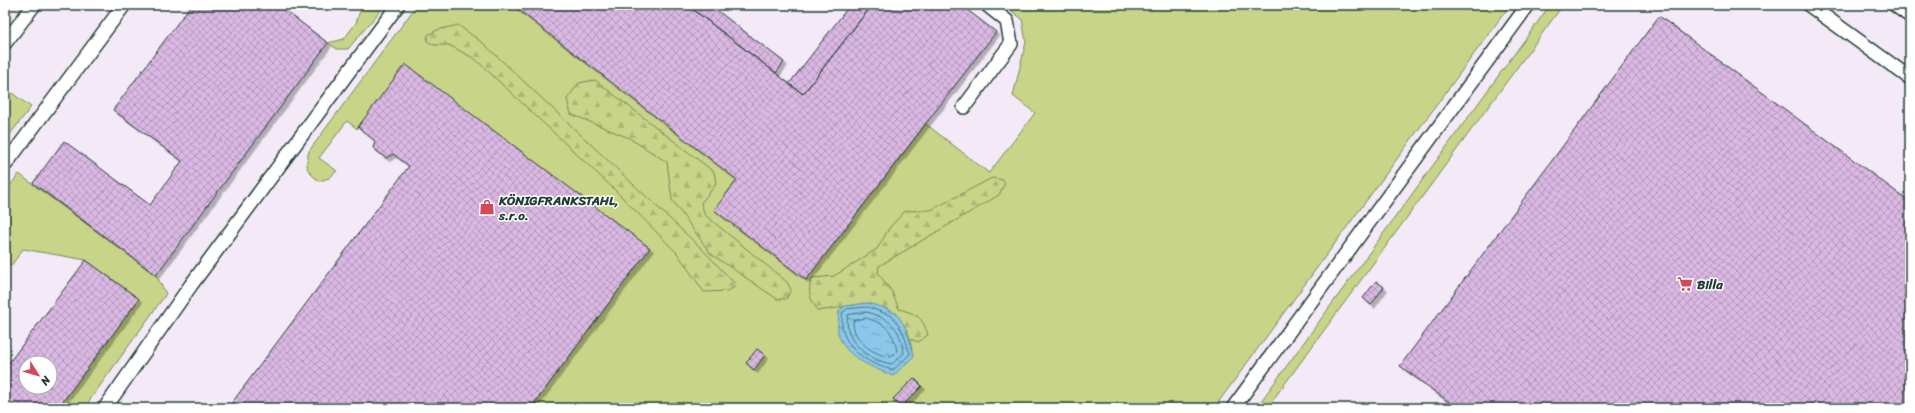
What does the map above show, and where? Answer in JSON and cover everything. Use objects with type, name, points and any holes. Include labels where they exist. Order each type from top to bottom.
[{"type":"lane","points":[[5,43],[34,5]]},
{"type":"lane","points":[[5,165],[124,5]]},
{"type":"lane","points":[[105,408],[191,285],[398,5]]},
{"type":"lane","points":[[964,107],[1011,44],[1007,21],[987,5]]},
{"type":"lane","points":[[1233,408],[1528,5]]},
{"type":"lane","points":[[1810,5],[1910,78]]},
{"type":"lane","points":[[1895,5],[1910,16]]},
{"type":"green space","points":[[362,5],[382,5],[380,11],[348,49],[337,49],[328,43],[344,39],[356,23]]},
{"type":"green space","points":[[417,5],[513,5],[738,179],[715,209],[806,280],[926,124],[989,173],[1035,113],[1013,96],[1026,42],[1022,19],[1004,5],[1510,5],[1214,408],[531,408],[649,249],[404,66],[357,129],[347,121],[319,158],[337,171],[329,178],[319,181],[311,174],[307,165],[309,151]]},
{"type":"green space","points":[[1550,5],[1563,5],[1267,408],[1256,408]]},
{"type":"green space","points":[[458,25],[483,43],[701,248],[737,286],[727,291],[704,292],[677,253],[615,190],[475,59],[449,45],[434,45],[427,41],[428,35],[437,30]]},
{"type":"green space","points":[[595,80],[714,172],[716,184],[701,203],[705,215],[787,282],[791,290],[786,299],[777,299],[711,254],[672,200],[667,162],[629,138],[571,114],[567,99],[579,83]]},
{"type":"green space","points":[[5,88],[31,107],[5,141]]},
{"type":"green space","points":[[19,174],[156,275],[166,294],[84,408],[58,408],[139,299],[86,260],[23,249],[11,266],[5,262],[5,192]]},
{"type":"green space","points":[[992,178],[1003,180],[1005,183],[999,195],[879,266],[878,273],[892,292],[899,309],[915,314],[921,320],[928,335],[918,342],[910,339],[907,330],[869,303],[818,311],[810,295],[812,278],[834,276],[877,249],[890,227],[905,211],[931,210]]},
{"type":"water","points":[[868,303],[886,308],[895,313],[908,333],[914,356],[893,376],[868,365],[853,355],[842,342],[838,333],[839,311],[845,306]]},
{"type":"building","points":[[191,5],[278,5],[328,43],[156,275],[33,183],[64,141],[150,205],[182,161],[113,110]]},
{"type":"building","points":[[512,5],[687,5],[803,94],[872,5],[961,5],[996,32],[806,280],[714,210],[737,180]]},
{"type":"building","points":[[687,5],[710,5],[784,62],[776,73]]},
{"type":"building","points":[[850,5],[872,5],[803,94],[789,84]]},
{"type":"building","name":"Billa","points":[[1659,16],[1910,202],[1910,408],[1457,408],[1400,366]]},
{"type":"building","name":"KÖNIGFRANKSTAHL, s.r.o.","points":[[405,64],[650,248],[531,408],[228,408],[409,166],[393,154],[386,158],[373,148],[375,141],[358,127]]},
{"type":"building","points":[[86,260],[139,299],[58,408],[5,408],[5,368]]},
{"type":"building","points":[[1376,281],[1384,287],[1371,305],[1363,298]]},
{"type":"building","points":[[757,349],[765,355],[754,370],[746,363]]},
{"type":"building","points":[[914,378],[922,386],[901,407],[893,399]]},
{"type":"place","name":"KÖNIGFRANKSTAHL, s.r.o.","points":[[487,207]]},
{"type":"place","name":"Billa","points":[[1685,284]]}]
